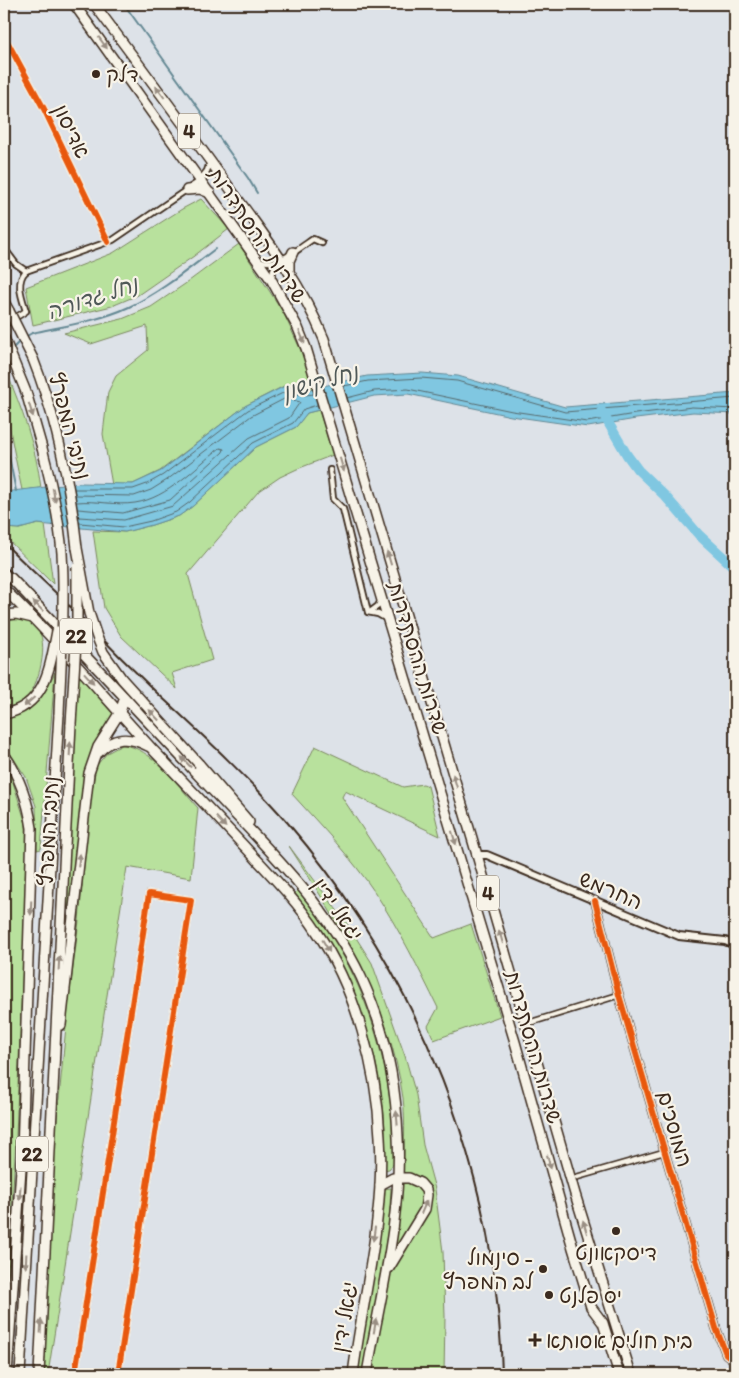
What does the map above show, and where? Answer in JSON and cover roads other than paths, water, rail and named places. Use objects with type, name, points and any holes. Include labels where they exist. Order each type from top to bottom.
[{"type":"highway","name":"שדרות ההסתדרות","points":[[74,4],[258,260],[298,328],[311,361],[382,597],[515,1042],[591,1307],[603,1323],[619,1374]]},
{"type":"highway","name":"שדרות ההסתדרות","points":[[94,4],[281,259],[306,298],[316,321],[330,358],[575,1194],[631,1374]]},
{"type":"highway","points":[[187,190],[200,189],[210,193]]},
{"type":"highway","points":[[289,272],[288,261],[293,252]]},
{"type":"highway","name":"נתיבי המפרץ","points":[[4,302],[33,359],[42,382],[60,443],[70,491],[77,548],[77,626],[39,1374]]},
{"type":"highway","name":"נתיבי המפרץ","points":[[4,338],[34,418],[51,480],[62,552],[59,714],[20,1374]]},
{"type":"highway","points":[[77,548],[89,613],[103,652],[122,679],[233,801],[285,867]]},
{"type":"highway","points":[[5,592],[8,579]]},
{"type":"highway","name":"יגאל ידין","points":[[8,579],[125,697],[285,867],[333,928],[361,977],[383,1040],[395,1099],[399,1144],[394,1219],[367,1374]]},
{"type":"highway","name":"יגאל ידין","points":[[5,592],[36,620],[280,885],[307,917],[328,949],[352,1003],[363,1036],[373,1077],[380,1136],[380,1185],[376,1224],[353,1374]]},
{"type":"highway","points":[[4,714],[24,707],[32,701],[48,674],[62,609]]},
{"type":"highway","points":[[4,615],[16,614],[36,620]]},
{"type":"highway","points":[[51,1117],[86,787],[98,747],[120,712],[125,697]]},
{"type":"highway","points":[[92,762],[104,747],[121,738],[134,740],[152,748]]},
{"type":"highway","points":[[4,754],[14,767],[24,791],[32,828],[22,1154]]},
{"type":"highway","points":[[7,1374],[22,1154],[45,933]]},
{"type":"highway","points":[[380,1185],[390,1179],[413,1179],[426,1190],[427,1200],[425,1209],[394,1259],[384,1280]]},
{"type":"street","points":[[4,8],[8,4]]},
{"type":"street","name":"אדיסון","points":[[4,36],[44,109],[108,242]]},
{"type":"street","points":[[4,325],[26,311],[19,289],[21,275],[26,271],[108,242],[200,180],[208,169],[210,160]]},
{"type":"street","points":[[187,190],[194,179],[195,172]]},
{"type":"street","points":[[258,260],[269,263],[281,259],[313,239],[322,243]]},
{"type":"street","points":[[4,248],[16,264],[26,271]]},
{"type":"street","points":[[272,281],[274,267],[281,259]]},
{"type":"street","points":[[330,470],[334,499],[343,509],[368,612]]},
{"type":"street","name":"יגאל ידין","points":[[4,571],[8,579]]},
{"type":"street","points":[[368,612],[378,606],[382,597]]},
{"type":"street","points":[[368,612],[378,614],[389,622]]},
{"type":"street","name":"החרמש","points":[[477,855],[487,855],[679,936],[735,945]]},
{"type":"street","points":[[74,1374],[149,894],[191,900],[118,1374]]},
{"type":"street","name":"המוסכים","points":[[595,901],[664,1152],[716,1328],[726,1354],[735,1361]]},
{"type":"street","points":[[532,1022],[620,995]]},
{"type":"street","points":[[578,1178],[664,1152]]},
{"type":"water","points":[[422,373],[458,376],[565,407],[735,393],[735,414],[693,412],[588,427],[511,416],[408,394],[374,396],[307,413],[296,427],[256,447],[193,506],[179,516],[125,532],[38,524],[19,529],[4,528],[4,492],[80,483],[133,484],[161,471],[245,406],[285,386],[306,390],[367,376]]},
{"type":"waterway","name":"נחל גדורה","points":[[124,4],[257,193]]},
{"type":"waterway","name":"נחל גדורה","points":[[25,337],[32,333],[94,320],[129,307],[163,288],[215,249]]},
{"type":"waterway","name":"נחל גדורה","points":[[12,349],[21,340]]},
{"type":"waterway","name":"נחל גדורה","points":[[4,358],[7,354]]},
{"type":"waterway","points":[[602,412],[638,470],[665,496],[699,535],[735,568]]},
{"type":"waterway","name":"נחל גדורה","points":[[4,432],[16,491]]},
{"type":"railway","points":[[4,543],[222,755],[287,822],[334,881],[376,944],[412,1011],[442,1080],[467,1151],[485,1224],[497,1299],[502,1374]]},
{"type":"place","name":"דלק","points":[[96,74]]},
{"type":"place","name":"דיסקאונט","points":[[616,1231]]},
{"type":"place","name":"סינמול - לב המפרץ","points":[[543,1269]]},
{"type":"place","name":"יס פלנט","points":[[549,1295]]},
{"type":"place","name":"בית חולים אסותא","points":[[535,1340]]},
{"type":"water label","name":"נחל קישון","points":[[320,382]]}]
